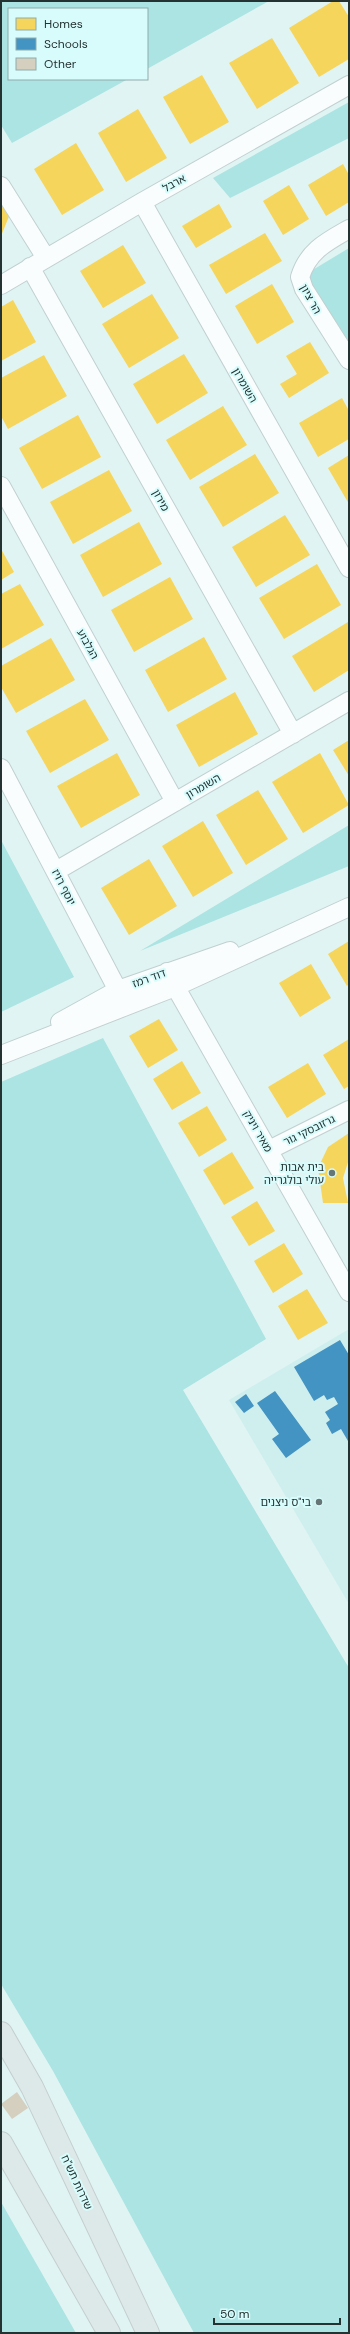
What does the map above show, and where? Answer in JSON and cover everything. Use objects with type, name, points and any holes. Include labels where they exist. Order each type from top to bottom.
[{"type":"main road","name":"שדרות תש\"ח","points":[[1,2034],[32,2087],[148,2333]]},
{"type":"main road","points":[[1,2143],[109,2333]]},
{"type":"street","name":"ארבל","points":[[1,284],[349,85]]},
{"type":"street","points":[[1,186],[46,258]]},
{"type":"street","name":"השומרון","points":[[142,202],[349,568]]},
{"type":"street","name":"הר ציון","points":[[349,229],[315,250],[304,266],[300,277],[304,289],[349,360]]},
{"type":"street","name":"מירון","points":[[30,267],[293,734]]},
{"type":"street","name":"הגלבוע","points":[[1,486],[175,802]]},
{"type":"street","name":"השומרון","points":[[56,871],[349,700]]},
{"type":"street","name":"יוסף רויז","points":[[1,768],[126,1006]]},
{"type":"street","name":"דוד רמז","points":[[1,1055],[126,1006],[171,979],[306,925],[349,906]]},
{"type":"street","name":"דוד רמז","points":[[1,1055],[118,990],[171,979]]},
{"type":"street","name":"מאיר ויניק","points":[[171,979],[349,1292]]},
{"type":"street","name":"גרזובסקי גור","points":[[269,1150],[349,1110]]},
{"type":"shaded area","points":[[1,1],[269,1],[148,68],[148,8],[8,8],[8,80],[126,80],[12,143],[1,125]]},
{"type":"shaded area","points":[[349,102],[349,138],[230,198],[213,178]]},
{"type":"shaded area","points":[[349,248],[349,345],[306,274]]},
{"type":"shaded area","points":[[349,825],[349,866],[140,951]]},
{"type":"shaded area","points":[[1,840],[74,977],[1,1012]]},
{"type":"shaded area","points":[[103,1038],[266,1339],[183,1390],[349,1668],[349,2333],[194,2333],[53,2071],[1,1984],[1,1082]]},
{"type":"shaded area","name":"בי\"ס ניצנים","points":[[349,1329],[349,1604],[229,1400]]},
{"type":"shaded area","points":[[1,2202],[76,2333],[1,2333]]},
{"type":"building: Homes","points":[[333,1],[339,1],[349,17],[349,59],[319,77],[289,28]]},
{"type":"building: Homes","points":[[272,38],[299,83],[257,109],[229,63]]},
{"type":"building: Homes","points":[[202,75],[229,122],[190,144],[163,97]]},
{"type":"building: Homes","points":[[138,109],[167,158],[126,182],[98,133]]},
{"type":"building: Homes","points":[[76,143],[104,190],[62,215],[34,169]]},
{"type":"building: Homes","points":[[343,164],[349,175],[349,202],[326,216],[308,185]]},
{"type":"building: Homes","points":[[289,185],[309,219],[283,235],[263,201]]},
{"type":"building: Homes","points":[[1,204],[12,209],[1,236]]},
{"type":"building: Homes","points":[[219,204],[232,227],[196,248],[182,226]]},
{"type":"building: Homes","points":[[265,233],[282,261],[226,294],[209,265]]},
{"type":"building: Homes","points":[[123,245],[146,283],[103,308],[80,271]]},
{"type":"building: Homes","points":[[272,284],[294,322],[257,344],[235,306]]},
{"type":"building: Homes","points":[[152,294],[179,338],[129,368],[102,324]]},
{"type":"building: Homes","points":[[13,300],[36,342],[1,361],[1,307]]},
{"type":"building: Homes","points":[[310,342],[329,373],[289,398],[280,384],[297,374],[286,356]]},
{"type":"building: Homes","points":[[184,354],[208,393],[157,424],[133,384]]},
{"type":"building: Homes","points":[[44,355],[67,396],[8,429],[1,416],[1,378]]},
{"type":"building: Homes","points":[[342,398],[349,411],[349,439],[318,457],[299,423]]},
{"type":"building: Homes","points":[[223,406],[247,445],[190,480],[166,440]]},
{"type":"building: Homes","points":[[78,415],[101,457],[42,489],[19,448]]},
{"type":"building: Homes","points":[[255,454],[279,493],[223,527],[199,487]]},
{"type":"building: Homes","points":[[349,455],[349,504],[328,468]]},
{"type":"building: Homes","points":[[109,470],[132,511],[73,544],[50,502]]},
{"type":"building: Homes","points":[[285,515],[310,555],[256,587],[232,547]]},
{"type":"building: Homes","points":[[139,522],[162,564],[103,597],[80,555]]},
{"type":"building: Homes","points":[[1,549],[14,572],[1,580]]},
{"type":"building: Homes","points":[[317,564],[341,605],[284,639],[259,598]]},
{"type":"building: Homes","points":[[170,577],[193,619],[134,652],[111,610]]},
{"type":"building: Homes","points":[[20,584],[44,625],[1,649],[1,594]]},
{"type":"building: Homes","points":[[348,622],[349,670],[314,692],[292,656]]},
{"type":"building: Homes","points":[[204,637],[227,679],[168,712],[145,670]]},
{"type":"building: Homes","points":[[51,638],[75,680],[16,713],[1,687],[1,666]]},
{"type":"building: Homes","points":[[235,692],[258,734],[199,767],[176,725]]},
{"type":"building: Homes","points":[[85,699],[109,740],[50,773],[26,731]]},
{"type":"building: Homes","points":[[349,740],[349,776],[333,750]]},
{"type":"building: Homes","points":[[117,753],[140,795],[81,828],[57,786]]},
{"type":"building: Homes","points":[[320,753],[349,805],[303,833],[272,782]]},
{"type":"building: Homes","points":[[258,790],[288,839],[246,865],[216,815]]},
{"type":"building: Homes","points":[[203,821],[233,873],[193,897],[162,846]]},
{"type":"building: Homes","points":[[149,859],[177,906],[129,935],[101,888]]},
{"type":"building: Homes","points":[[349,941],[349,984],[347,986],[328,954]]},
{"type":"building: Homes","points":[[311,964],[331,998],[300,1017],[279,983]]},
{"type":"building: Homes","points":[[159,1019],[178,1050],[148,1068],[129,1036]]},
{"type":"building: Homes","points":[[349,1039],[349,1086],[344,1089],[323,1055]]},
{"type":"building: Homes","points":[[182,1061],[201,1093],[172,1110],[153,1079]]},
{"type":"building: Homes","points":[[308,1063],[326,1094],[287,1118],[268,1087]]},
{"type":"building: Homes","points":[[207,1106],[227,1140],[199,1157],[178,1123]]},
{"type":"building: Homes","name":"בית אבות עולי בולגרייה","points":[[349,1133],[349,1159],[343,1178],[348,1203],[323,1203],[318,1168],[328,1147]]},
{"type":"building: Homes","points":[[232,1152],[254,1188],[224,1205],[203,1170]]},
{"type":"building: Homes","points":[[257,1201],[275,1231],[249,1246],[231,1217]]},
{"type":"building: Homes","points":[[284,1243],[303,1274],[273,1293],[254,1261]]},
{"type":"building: Homes","points":[[307,1289],[328,1323],[298,1340],[278,1306]]},
{"type":"building: Schools","points":[[340,1340],[349,1355],[348,1441],[341,1429],[332,1434],[326,1423],[330,1420],[325,1412],[338,1404],[334,1397],[327,1400],[324,1395],[314,1401],[294,1367]]},
{"type":"building: Schools","points":[[275,1391],[311,1440],[286,1458],[272,1439],[279,1434],[257,1403]]},
{"type":"building: Schools","points":[[246,1394],[254,1406],[244,1413],[235,1402]]},
{"type":"building: Other","points":[[17,2092],[28,2108],[12,2119],[1,2104]]},
{"type":"place","name":"בית אבות עולי בולגרייה","points":[[332,1173]]},
{"type":"place","name":"בי\"ס ניצנים","points":[[319,1502]]}]
